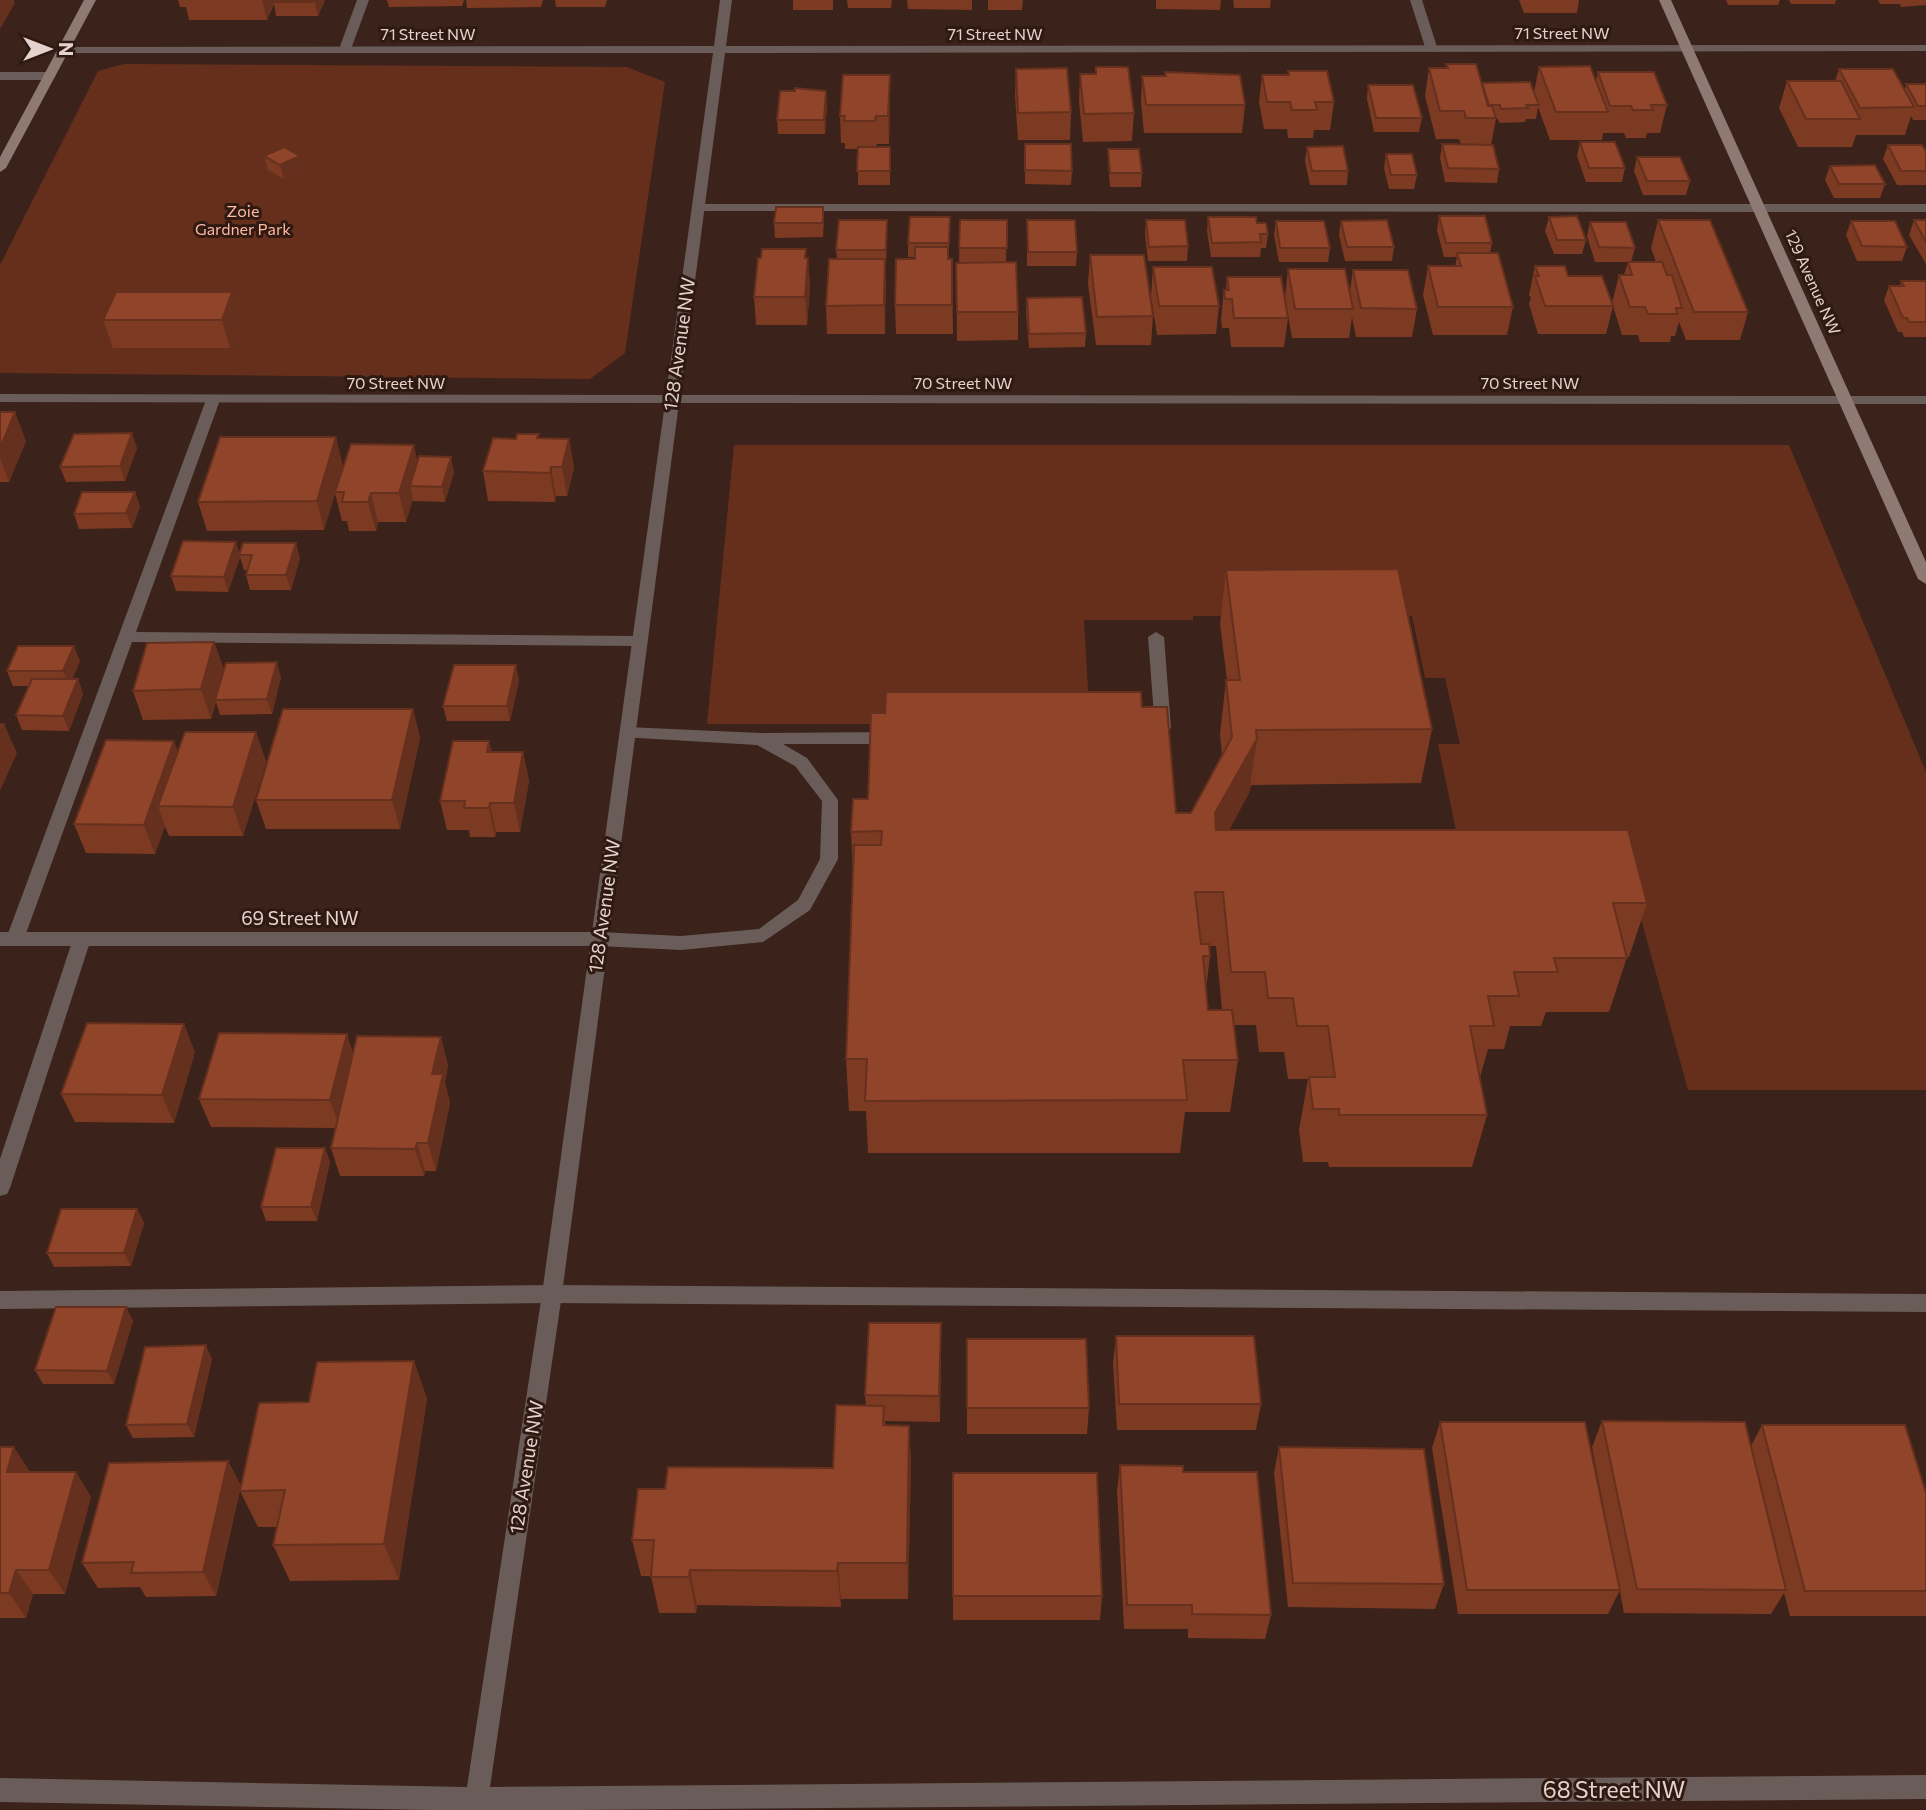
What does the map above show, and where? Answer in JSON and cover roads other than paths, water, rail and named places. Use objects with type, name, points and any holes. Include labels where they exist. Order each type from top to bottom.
[{"type":"street","points":[[0,169],[90,0]]},
{"type":"street","points":[[345,49],[363,0]]},
{"type":"street","name":"128 Avenue NW","points":[[475,1805],[552,1294],[726,0]]},
{"type":"street","points":[[1416,0],[1432,50]]},
{"type":"street","name":"129 Avenue NW","points":[[1665,0],[1926,579]]},
{"type":"street","name":"71 Street NW","points":[[63,50],[1926,48]]},
{"type":"street","points":[[0,76],[50,76]]},
{"type":"street","points":[[698,208],[1926,208]]},
{"type":"street","name":"70 Street NW","points":[[0,398],[1926,400]]},
{"type":"street","points":[[7,939],[127,637],[213,400]]},
{"type":"street","points":[[127,637],[638,641]]},
{"type":"street","points":[[1150,736],[1163,736],[1156,637]]},
{"type":"street","points":[[627,733],[760,738],[913,738]]},
{"type":"street","points":[[599,939],[681,943],[763,935],[804,905],[829,859],[830,800],[801,762],[760,738]]},
{"type":"street","name":"69 Street NW","points":[[7,939],[599,939]]},
{"type":"street","points":[[0,1188],[82,939]]},
{"type":"street","points":[[0,1300],[552,1294],[1926,1303]]},
{"type":"street","name":"68 Street NW","points":[[0,1790],[475,1805],[1926,1787]]},
{"type":"park label","name":"Zoie Gardner Park","points":[[243,220]]}]
